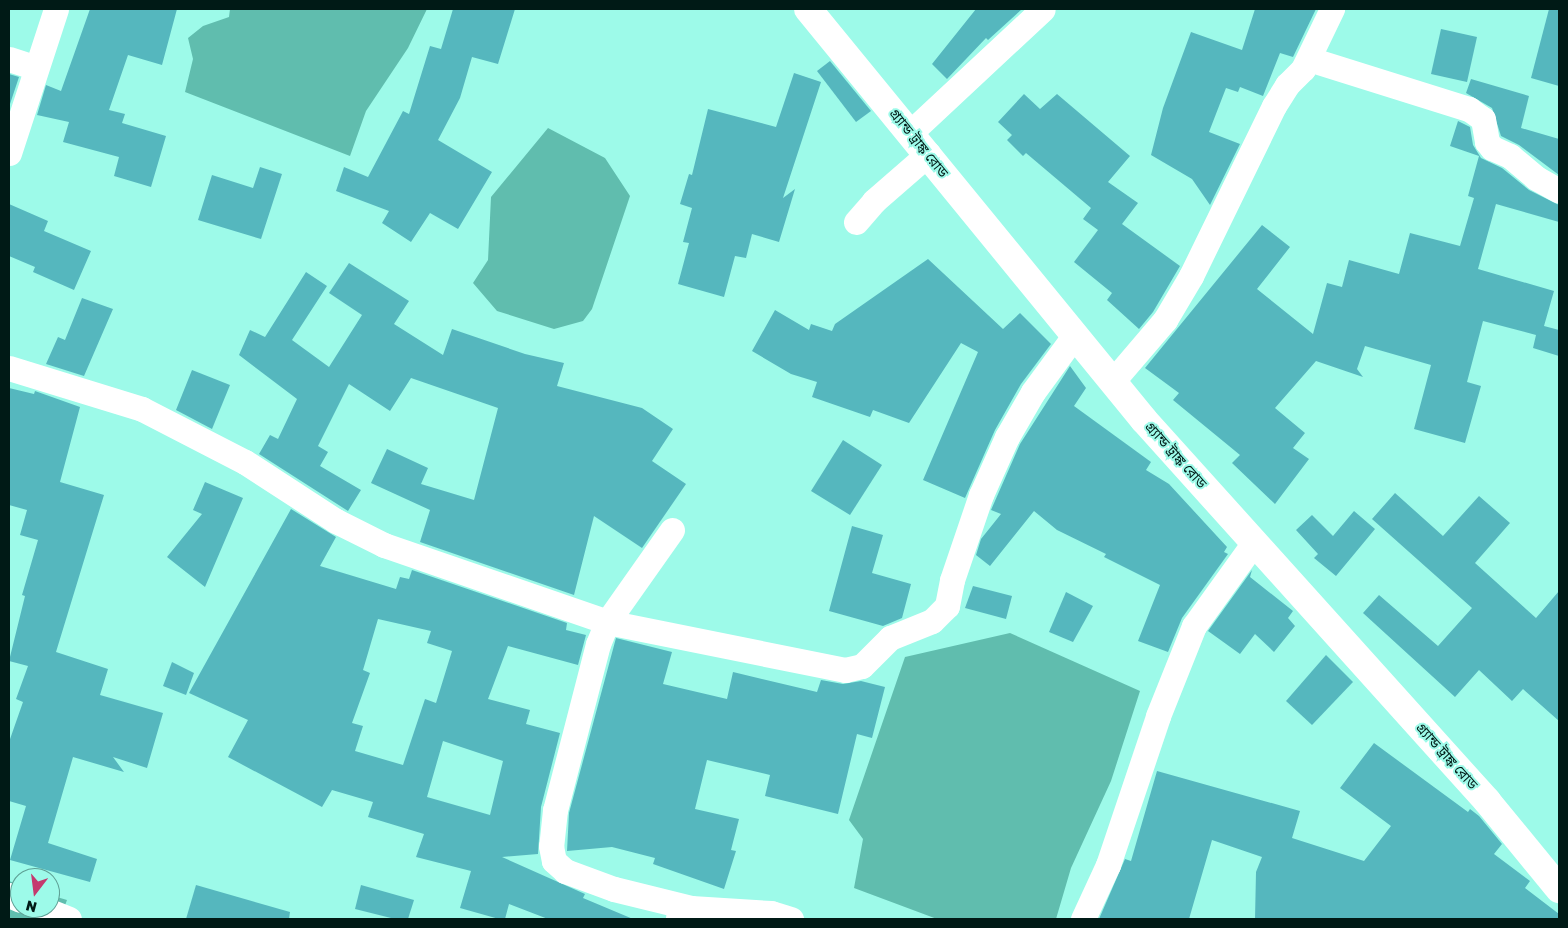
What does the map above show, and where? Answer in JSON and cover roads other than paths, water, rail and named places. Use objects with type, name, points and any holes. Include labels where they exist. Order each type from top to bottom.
[{"type":"highway","name":"গ্র্যান্ড ট্রাঙ্ক রোড","points":[[808,9],[911,132],[1112,382],[1253,544],[1481,794],[1559,889]]},
{"type":"street","points":[[9,152],[56,9]]},
{"type":"street","points":[[911,132],[1043,9]]},
{"type":"street","points":[[1112,382],[1165,320],[1191,276],[1274,106],[1309,59],[1332,9]]},
{"type":"street","points":[[9,59],[36,68]]},
{"type":"street","points":[[1309,59],[1469,109],[1483,119],[1487,142],[1492,148],[1510,156],[1536,178],[1559,191]]},
{"type":"street","points":[[856,222],[874,201],[928,154]]},
{"type":"street","points":[[9,368],[142,409],[245,462],[336,521],[384,545],[607,622],[846,670],[862,666],[890,638],[932,621],[947,606],[952,580],[981,495],[1007,437],[1033,392],[1074,336]]},
{"type":"street","points":[[672,530],[607,622],[598,644],[555,810],[550,846],[554,861],[565,871],[683,913],[771,914],[791,919]]},
{"type":"street","points":[[1084,919],[1108,865],[1158,716],[1194,626],[1253,544]]},
{"type":"water","points":[[230,9],[427,9],[408,48],[366,111],[350,156],[185,92],[193,59],[188,38],[203,26],[229,17]]},
{"type":"water","points":[[548,128],[605,158],[630,196],[592,309],[583,321],[554,329],[497,311],[473,283],[488,260],[491,197]]},
{"type":"water","points":[[1010,633],[1140,691],[1111,781],[1071,868],[1056,919],[937,919],[854,888],[863,839],[849,820],[905,657]]},
{"type":"water","points":[[9,881],[10,918],[60,918],[60,898],[67,900],[60,919],[9,919]]}]
